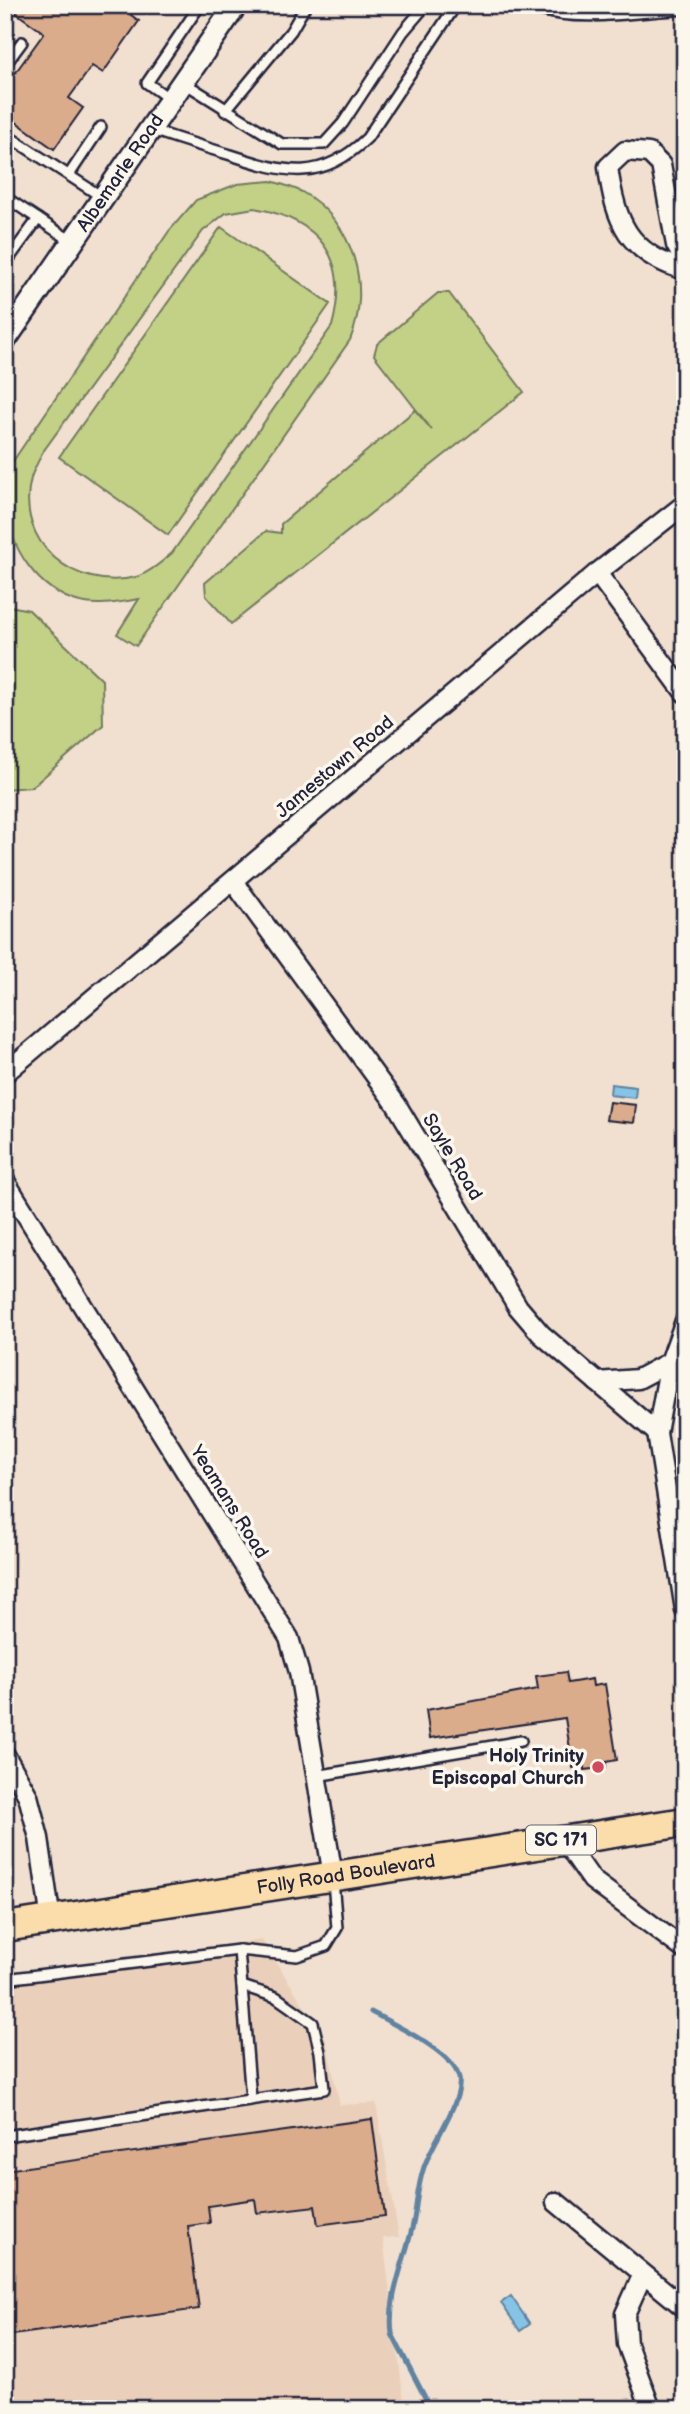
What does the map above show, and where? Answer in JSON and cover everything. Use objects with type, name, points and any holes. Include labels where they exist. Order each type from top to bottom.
[{"type":"main road","name":"Folly Road Boulevard","points":[[5,1927],[685,1822]]},
{"type":"street","name":"Albemarle Road","points":[[5,340],[236,5]]},
{"type":"street","points":[[540,5],[553,10],[588,10],[682,5]]},
{"type":"street","points":[[685,262],[676,244],[660,165],[649,153],[625,151],[608,167],[614,208],[637,245],[663,264],[685,271]]},
{"type":"street","name":"Jamestown Road","points":[[10,1069],[597,573],[685,504]]},
{"type":"street","points":[[597,573],[685,693]]},
{"type":"street","name":"Sayle Road","points":[[233,881],[396,1104],[518,1307],[541,1334],[657,1433]]},
{"type":"street","name":"Yeamans Road","points":[[5,1181],[289,1638],[299,1672],[333,1877]]},
{"type":"street","points":[[685,1321],[670,1362],[657,1433],[685,1611]]},
{"type":"street","points":[[597,1382],[638,1379],[670,1362]]},
{"type":"street","points":[[5,1755],[28,1796],[39,1838],[51,1922]]},
{"type":"street","points":[[564,1840],[592,1880],[685,1950]]},
{"type":"street","points":[[556,2202],[642,2276],[685,2308]]},
{"type":"street","points":[[642,2276],[625,2314],[627,2334],[651,2409]]},
{"type":"lane","points":[[200,5],[147,83],[177,91],[225,111],[282,144],[324,144],[343,123],[403,32],[426,5]]},
{"type":"lane","points":[[225,111],[291,31],[306,5]]},
{"type":"lane","points":[[150,130],[279,171],[310,170],[327,165],[352,152],[367,138],[456,5]]},
{"type":"lane","points":[[5,65],[22,42]]},
{"type":"lane","points":[[69,175],[101,127]]},
{"type":"lane","points":[[5,134],[104,197]]},
{"type":"lane","points":[[5,197],[73,242]]},
{"type":"lane","points":[[5,264],[38,219]]},
{"type":"lane","points":[[316,1776],[522,1741]]},
{"type":"lane","points":[[5,1979],[239,1950],[297,1956],[326,1946],[337,1928],[333,1877]]},
{"type":"lane","points":[[239,1950],[251,2099]]},
{"type":"lane","points":[[5,2136],[324,2089],[313,2023],[276,1997],[242,1986]]},
{"type":"shaded area","points":[[262,1940],[326,2040],[340,2105],[376,2103],[399,2237],[383,2238],[405,2409],[5,2409],[5,1973]]},
{"type":"green space","points":[[271,181],[290,187],[320,205],[335,220],[354,257],[359,299],[356,320],[350,340],[136,646],[117,634],[139,599],[102,604],[80,602],[51,588],[38,578],[28,565],[19,551],[8,521],[6,500],[9,467],[169,231],[196,200],[237,184]],"holes":[[[254,208],[297,222],[313,233],[325,246],[333,262],[337,302],[332,326],[172,553],[136,577],[113,580],[91,577],[71,569],[54,558],[41,542],[32,523],[28,502],[31,478],[42,453],[203,231],[226,213]]]},
{"type":"green space","points":[[221,227],[330,304],[168,535],[59,457]]},
{"type":"green space","points":[[438,293],[449,293],[524,392],[231,624],[206,596],[205,583],[266,531],[281,533],[281,524],[415,410],[432,430],[374,355],[377,344]]},
{"type":"green space","points":[[5,605],[29,610],[102,680],[103,725],[32,787],[5,789]]},
{"type":"water","points":[[611,1084],[636,1087],[635,1098],[610,1095]]},
{"type":"water","points":[[511,2296],[530,2324],[520,2331],[501,2303]]},
{"type":"building","points":[[5,5],[137,5],[131,15],[139,21],[103,73],[92,66],[69,98],[83,108],[54,149],[5,114],[5,87],[44,33]]},
{"type":"building","points":[[609,1102],[636,1105],[634,1123],[606,1120]]},
{"type":"building","points":[[566,1672],[568,1683],[592,1679],[593,1686],[605,1684],[617,1760],[606,1762],[606,1767],[585,1770],[585,1766],[573,1768],[565,1718],[430,1738],[426,1710],[538,1689],[536,1676]]},
{"type":"building","points":[[372,2119],[385,2216],[318,2225],[315,2206],[257,2213],[255,2199],[208,2206],[210,2223],[188,2226],[199,2309],[5,2336],[5,2170]]},
{"type":"waterway","points":[[371,2012],[435,2049],[455,2068],[459,2078],[456,2098],[422,2173],[411,2233],[392,2305],[392,2334],[431,2409]]},
{"type":"place","name":"Holy Trinity Episcopal Church","points":[[598,1767]]}]
